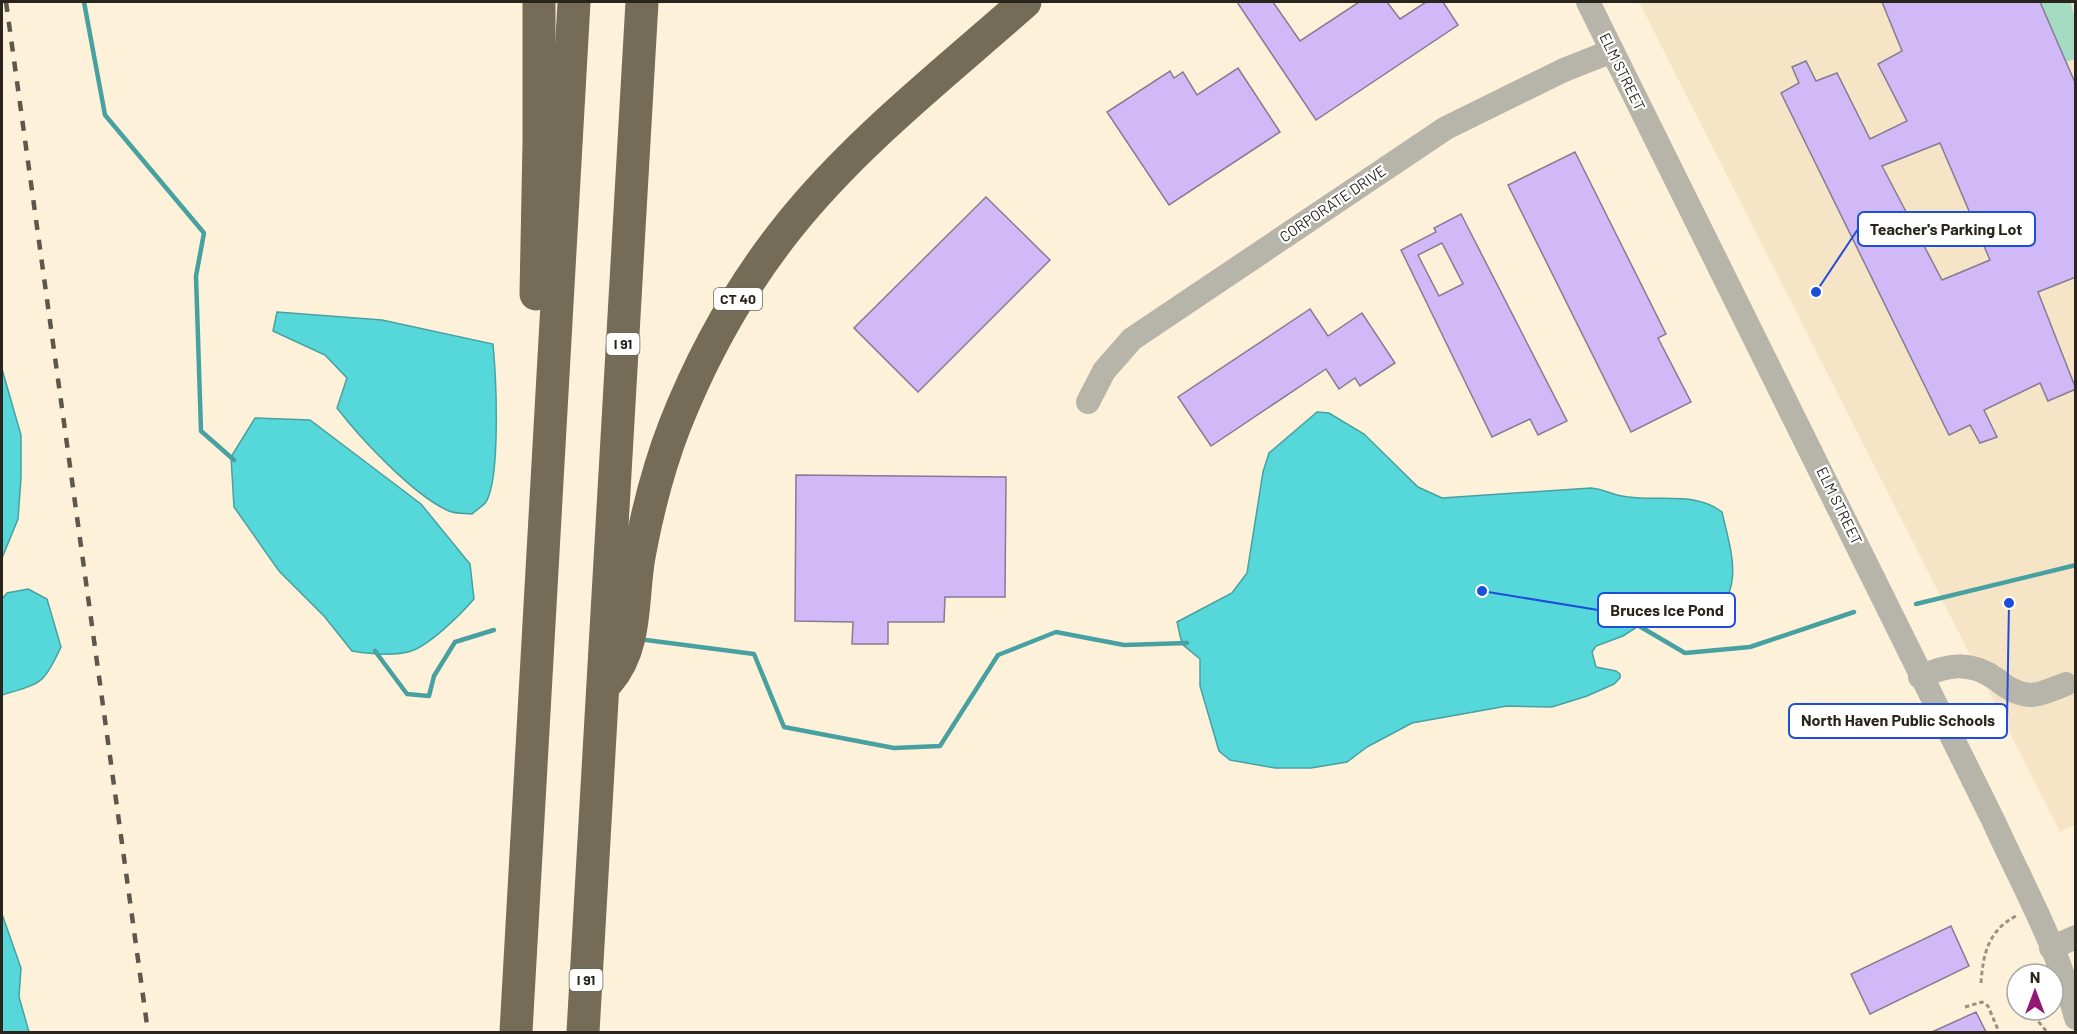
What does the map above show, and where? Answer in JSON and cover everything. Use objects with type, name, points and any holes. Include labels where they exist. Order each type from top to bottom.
[{"type":"highway","points":[[538,2],[540,133],[536,307],[540,338],[553,379]]},
{"type":"highway","points":[[516,1032],[574,2]]},
{"type":"highway","name":"I 91","points":[[584,1032],[642,2]]},
{"type":"highway","name":"CT 40","points":[[603,687],[620,666],[628,648],[639,553],[663,459],[687,395],[734,305],[775,244],[824,186],[1025,2]]},
{"type":"street","name":"ELM STREET","points":[[1588,2],[1835,496],[1920,677],[1994,822],[2069,990],[2076,1018]]},
{"type":"street","name":"CORPORATE DRIVE","points":[[1088,402],[1104,371],[1132,339],[1334,203],[1446,128],[1564,70],[1612,51]]},
{"type":"street","points":[[1920,677],[1950,666],[1965,666],[1981,670],[2020,693],[2038,694],[2066,684]]},
{"type":"street","points":[[2051,948],[2076,937]]},
{"type":"path","points":[[2076,536],[2073,541],[2076,549]]},
{"type":"path","points":[[1981,983],[1990,938],[2000,925],[2023,912]]},
{"type":"path","points":[[1965,1007],[1982,1002],[1988,1005],[1999,1032]]},
{"type":"shaded area","points":[[1639,2],[2075,2],[2075,825],[2060,832]]},
{"type":"green space","points":[[2040,2],[2075,2],[2071,4],[2075,19],[2075,59],[2066,62]]},
{"type":"water","points":[[277,312],[382,320],[493,344],[496,449],[491,489],[485,504],[472,514],[452,512],[420,493],[404,480],[359,435],[337,408],[347,378],[325,355],[273,331]]},
{"type":"water","points":[[2,369],[21,435],[21,478],[18,519],[2,558]]},
{"type":"water","points":[[1317,412],[1329,413],[1364,434],[1418,487],[1442,498],[1591,488],[1635,498],[1686,499],[1711,505],[1722,512],[1732,557],[1732,584],[1728,597],[1709,623],[1677,623],[1651,613],[1642,613],[1637,618],[1640,625],[1623,636],[1596,646],[1592,652],[1596,667],[1616,671],[1620,674],[1620,678],[1614,684],[1587,696],[1552,707],[1507,706],[1412,723],[1367,747],[1347,762],[1311,768],[1275,768],[1230,760],[1219,751],[1200,686],[1200,659],[1182,644],[1177,622],[1232,593],[1247,573],[1263,472],[1269,453]]},
{"type":"water","points":[[255,418],[310,420],[421,504],[470,564],[474,599],[443,630],[416,649],[387,654],[352,651],[324,616],[279,571],[234,507],[231,457]]},
{"type":"water","points":[[28,589],[47,599],[61,647],[50,669],[39,681],[2,695],[2,599],[7,593]]},
{"type":"water","points":[[2,914],[21,968],[19,997],[29,1032],[2,1032]]},
{"type":"building","points":[[1237,2],[1273,2],[1300,41],[1359,2],[1387,2],[1400,19],[1426,2],[1443,2],[1458,25],[1316,120]]},
{"type":"building","points":[[1882,2],[2040,2],[2076,85],[2076,277],[2038,292],[2076,389],[2048,401],[2040,383],[1984,410],[1997,437],[1980,443],[1970,425],[1949,435],[1781,93],[1799,83],[1792,67],[1806,61],[1816,81],[1837,73],[1870,139],[1907,121],[1878,64],[1902,51]],"holes":[[[1940,143],[1990,260],[1942,280],[1882,166]]]},
{"type":"building","points":[[1238,68],[1280,132],[1169,205],[1107,112],[1170,71],[1174,78],[1183,72],[1197,95]]},
{"type":"building","points":[[1575,152],[1666,334],[1658,338],[1691,402],[1631,432],[1508,185]]},
{"type":"building","points":[[986,197],[1050,260],[918,392],[854,328]]},
{"type":"building","points":[[1461,214],[1567,421],[1538,435],[1530,419],[1492,437],[1401,250],[1436,232],[1434,228]],"holes":[[[1442,243],[1463,284],[1439,296],[1418,255]]]},
{"type":"building","points":[[1310,309],[1328,336],[1362,313],[1395,363],[1360,386],[1355,378],[1339,389],[1326,369],[1211,446],[1178,397]]},
{"type":"building","points":[[796,475],[1006,477],[1005,597],[945,597],[944,622],[888,622],[888,644],[852,644],[853,622],[795,621]]},
{"type":"building","points":[[1951,926],[1969,966],[1870,1014],[1851,974]]},
{"type":"building","points":[[1976,1012],[1986,1032],[1932,1032]]},
{"type":"waterway","points":[[84,2],[105,115],[204,233],[196,276],[201,431],[234,460]]},
{"type":"waterway","points":[[1916,604],[2076,565]]},
{"type":"waterway","points":[[1634,623],[1685,653],[1750,647],[1854,612]]},
{"type":"waterway","points":[[375,651],[407,694],[429,696],[434,676],[455,642],[494,630]]},
{"type":"waterway","points":[[646,640],[754,654],[784,727],[894,748],[940,746],[998,655],[1056,632],[1124,645],[1187,643]]},
{"type":"railway","points":[[6,2],[148,1032]]},
{"type":"place","name":"Teacher's Parking Lot","points":[[1816,292]]},
{"type":"place","name":"Bruces Ice Pond","points":[[1482,591]]},
{"type":"place","name":"North Haven Public Schools","points":[[2009,603]]}]
